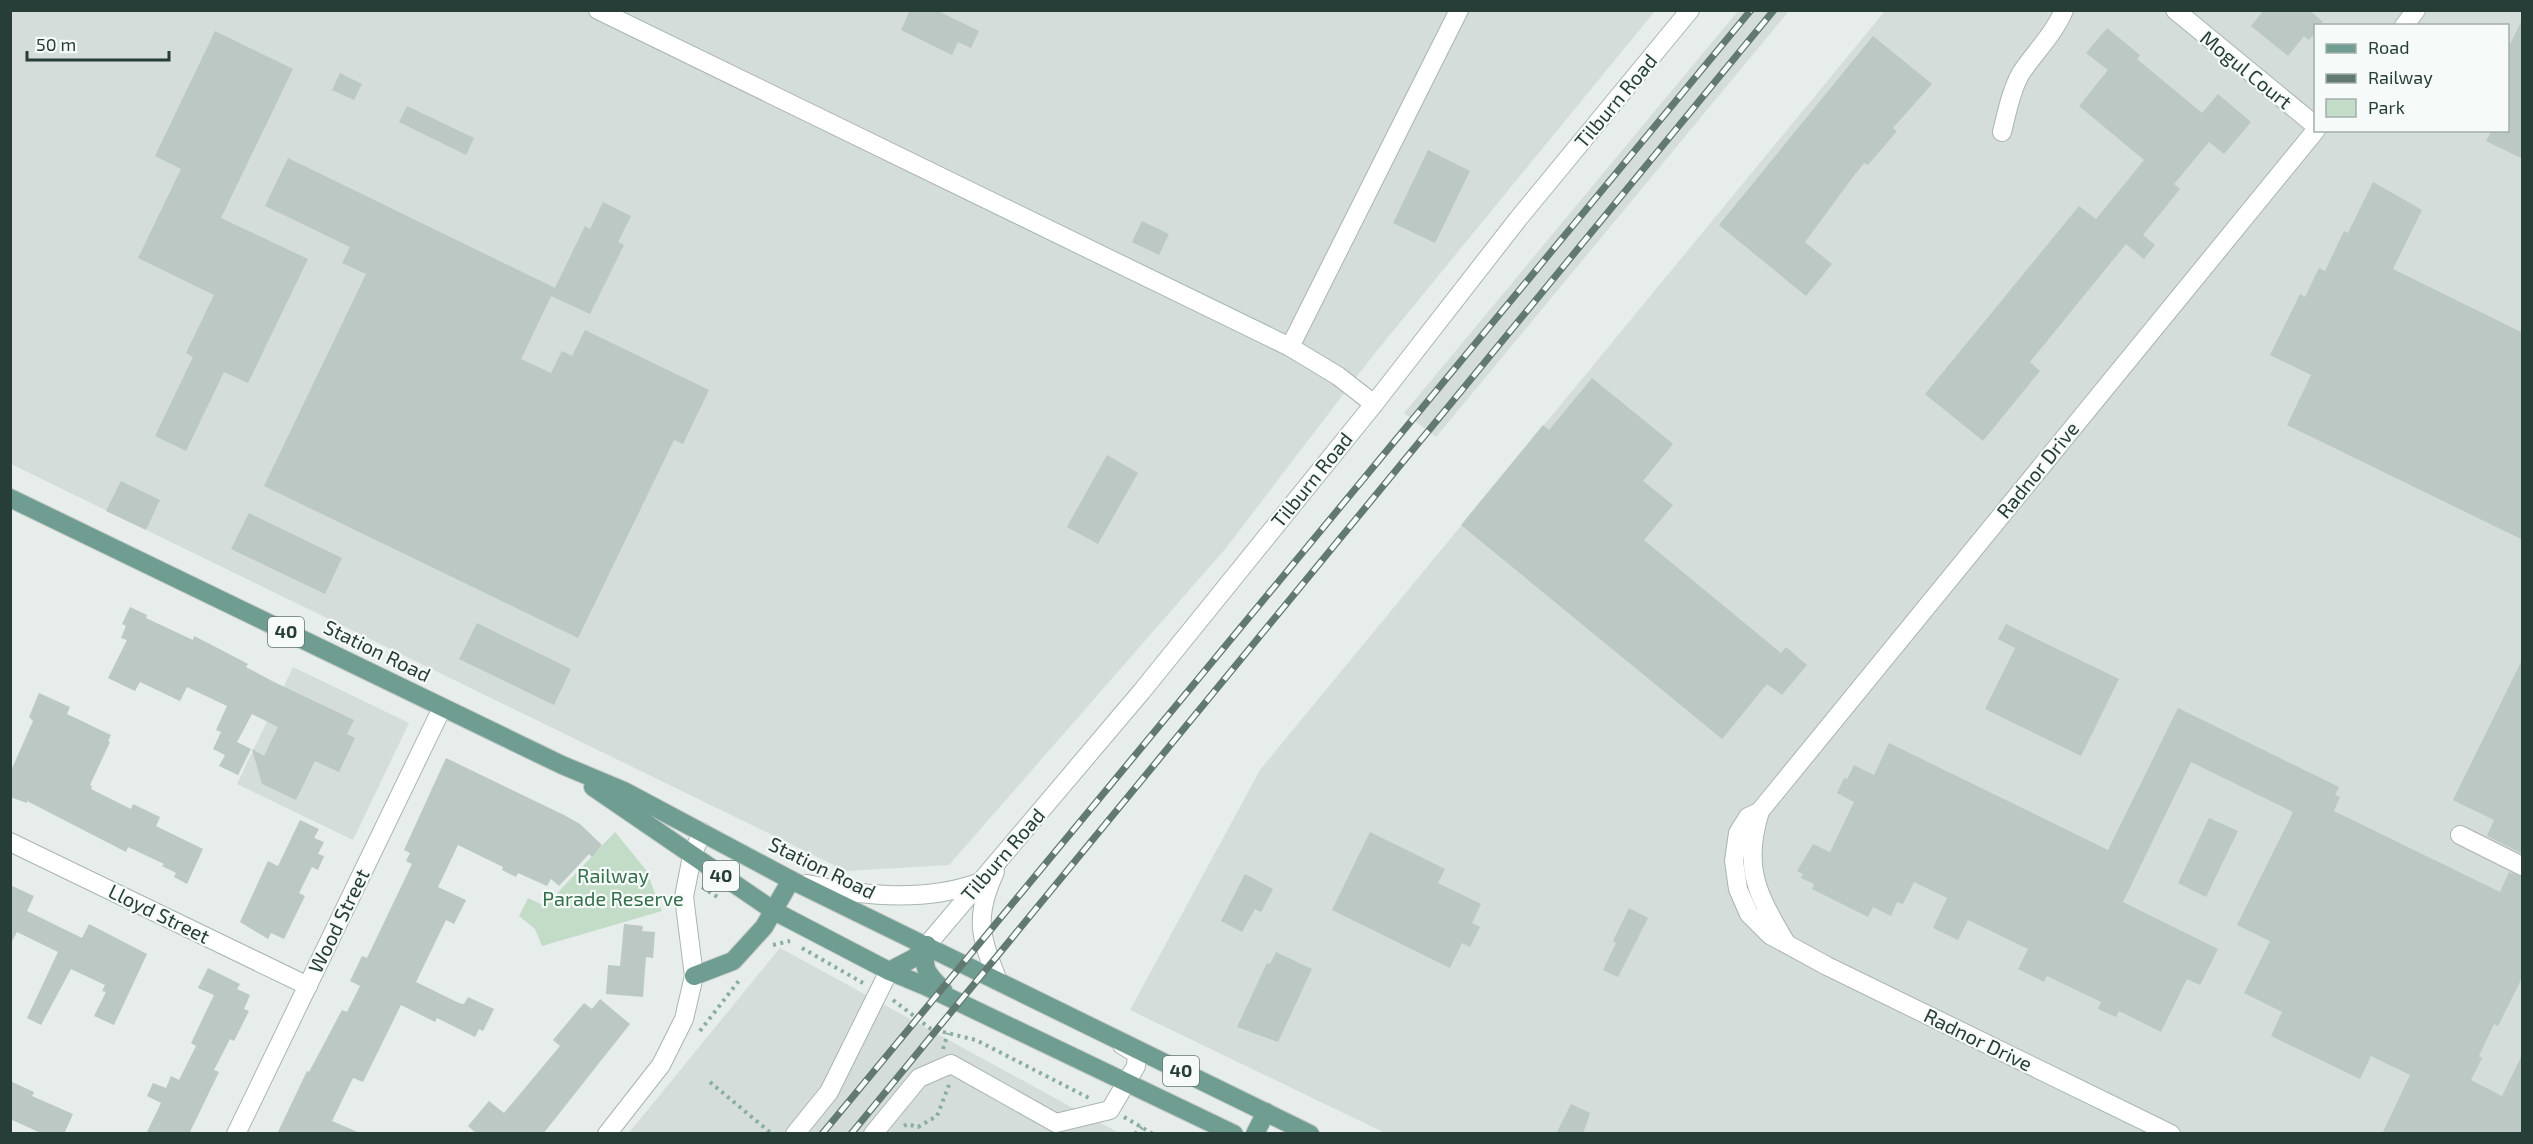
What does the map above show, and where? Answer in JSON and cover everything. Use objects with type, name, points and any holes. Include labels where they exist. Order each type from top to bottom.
[{"type":"main road","name":"Station Road","points":[[10,498],[442,708],[562,765],[624,791],[791,880],[998,981]]},
{"type":"main road","name":"Station Road","points":[[562,765],[774,911],[889,971],[950,998]]},
{"type":"main road","points":[[694,976],[733,961],[764,927],[791,880]]},
{"type":"main road","points":[[889,971],[914,958],[927,945]]},
{"type":"main road","points":[[927,945],[923,964],[926,972],[950,998]]},
{"type":"main road","name":"40","points":[[998,981],[1310,1134]]},
{"type":"main road","name":"40","points":[[950,998],[1234,1134]]},
{"type":"main road","points":[[1255,1134],[1266,1112]]},
{"type":"street","points":[[598,10],[1290,347],[1338,376],[1374,404]]},
{"type":"street","points":[[1290,347],[1459,10]]},
{"type":"street","name":"Tilburn Road","points":[[927,945],[1142,691],[1374,404],[1518,219],[1690,10]]},
{"type":"street","points":[[2002,132],[2010,100],[2021,74],[2061,18],[2080,10]]},
{"type":"street","points":[[2406,24],[2416,10]]},
{"type":"street","name":"Mogul Court","points":[[2174,11],[2314,126]]},
{"type":"street","name":"Radnor Drive","points":[[2171,1134],[1827,966],[1770,935],[1749,914],[1738,889],[1734,861],[1738,833],[1748,818],[1760,811],[2314,130]]},
{"type":"street","name":"Wood Street","points":[[236,1134],[442,708]]},
{"type":"street","points":[[607,1134],[672,1048],[684,1019],[694,976],[684,897],[692,856],[702,832]]},
{"type":"street","points":[[2460,835],[2523,866]]},
{"type":"street","name":"Lloyd Street","points":[[10,842],[308,986]]},
{"type":"street","points":[[998,981],[982,941],[980,926],[982,902],[1004,854]]},
{"type":"street","points":[[791,880],[849,893],[874,894],[964,888],[978,883]]},
{"type":"street","points":[[795,1134],[829,1092],[889,971]]},
{"type":"street","points":[[873,1134],[919,1078],[951,1064],[1056,1123],[1110,1110],[1136,1066],[1137,1054],[1096,1029]]},
{"type":"path","points":[[769,945],[790,941]]},
{"type":"path","points":[[697,1035],[746,972]]},
{"type":"path","points":[[919,1019],[931,1029],[976,1040],[1153,1134]]},
{"type":"path","points":[[710,1082],[772,1134]]},
{"type":"path","points":[[1135,1134],[1142,1127]]},
{"type":"shaded area","points":[[10,11],[1655,11],[1371,358],[1226,548],[949,865],[846,871],[11,464]]},
{"type":"shaded area","points":[[1738,11],[1789,11],[1436,437],[1404,413]]},
{"type":"shaded area","points":[[1885,11],[2522,11],[2522,1133],[1385,1133],[1130,1010],[1260,770]]},
{"type":"shaded area","points":[[293,667],[409,723],[353,840],[237,784]]},
{"type":"shaded area","points":[[780,948],[1119,1133],[628,1134]]},
{"type":"green space","name":"Railway Parade Reserve","points":[[615,832],[646,870],[662,911],[542,946],[535,929],[519,916],[528,898],[545,906]]},
{"type":"building","points":[[910,10],[936,10],[979,31],[971,48],[958,42],[952,55],[901,30]]},
{"type":"building","points":[[2264,10],[2309,10],[2323,22],[2314,24],[2314,34],[2309,40],[2304,36],[2288,56],[2251,26]]},
{"type":"building","points":[[2523,18],[2523,159],[2486,141],[2491,132],[2509,132],[2509,46]]},
{"type":"building","points":[[2107,28],[2140,55],[2137,59],[2202,113],[2218,94],[2251,122],[2224,154],[2209,142],[2174,184],[2180,189],[2143,235],[2155,245],[2144,259],[2126,244],[2030,362],[2040,371],[1983,441],[1925,394],[2079,206],[2096,219],[2144,160],[2079,106],[2108,70],[2086,53]]},
{"type":"building","points":[[215,31],[293,69],[221,218],[308,259],[248,383],[224,372],[186,451],[155,436],[193,357],[186,353],[214,295],[138,258],[181,169],[155,156]]},
{"type":"building","points":[[1873,36],[1932,84],[1893,128],[1897,131],[1868,165],[1864,163],[1805,242],[1832,264],[1806,296],[1719,225]]},
{"type":"building","points":[[340,73],[362,84],[354,100],[332,90]]},
{"type":"building","points":[[407,106],[474,138],[466,155],[399,122]]},
{"type":"building","points":[[1428,150],[1470,171],[1435,243],[1393,223]]},
{"type":"building","points":[[288,158],[555,288],[521,359],[551,373],[562,351],[572,356],[585,330],[709,390],[683,444],[674,440],[578,638],[264,486],[366,274],[342,263],[350,247],[265,206]]},
{"type":"building","points":[[2373,182],[2422,210],[2393,269],[2523,333],[2523,540],[2287,425],[2311,375],[2270,355],[2300,294],[2305,297],[2319,268],[2325,271],[2344,231],[2348,233]]},
{"type":"building","points":[[603,202],[631,216],[618,242],[624,245],[590,314],[551,296],[585,226],[590,229]]},
{"type":"building","points":[[1142,221],[1169,234],[1159,255],[1132,242]]},
{"type":"building","points":[[1592,378],[1673,444],[1643,481],[1673,505],[1644,540],[1781,653],[1786,647],[1807,665],[1782,695],[1767,684],[1722,739],[1461,525],[1543,425],[1549,430]]},
{"type":"building","points":[[1107,455],[1138,473],[1098,544],[1067,527]]},
{"type":"building","points":[[121,481],[160,500],[146,530],[106,511]]},
{"type":"building","points":[[249,513],[342,558],[325,594],[231,549]]},
{"type":"building","points":[[130,607],[147,615],[146,618],[193,640],[194,636],[208,643],[248,664],[246,667],[274,682],[354,720],[347,734],[355,738],[339,772],[315,761],[296,800],[262,784],[252,749],[264,756],[278,727],[252,714],[237,742],[251,749],[238,775],[219,766],[225,755],[213,749],[221,732],[216,730],[227,706],[187,687],[180,701],[140,682],[135,691],[108,678],[127,640],[121,638],[126,626],[122,624]]},
{"type":"building","points":[[477,623],[571,669],[554,705],[459,659]]},
{"type":"building","points":[[2006,624],[2119,679],[2081,756],[1985,709],[2015,648],[1998,639]]},
{"type":"building","points":[[2523,658],[2523,854],[2487,836],[2494,820],[2453,800]]},
{"type":"building","points":[[39,693],[70,707],[67,714],[111,735],[90,785],[91,789],[131,809],[133,804],[160,817],[156,826],[203,849],[187,884],[174,877],[176,873],[162,866],[164,864],[128,847],[126,852],[27,801],[27,803],[10,797],[10,773],[33,721],[29,717]]},
{"type":"building","points":[[2178,708],[2339,787],[2335,795],[2340,797],[2334,811],[2500,892],[2509,872],[2523,877],[2523,976],[2498,1026],[2494,1024],[2479,1056],[2482,1058],[2471,1080],[2502,1096],[2523,1053],[2523,1134],[2382,1134],[2410,1075],[2371,1056],[2360,1079],[2271,1036],[2282,1012],[2244,993],[2270,941],[2237,925],[2293,812],[2191,762],[2123,902],[2218,949],[2200,985],[2187,979],[2161,1032],[2119,1011],[2116,1017],[2098,1009],[2101,1002],[2047,976],[2044,982],[2018,969],[2028,949],[1968,920],[1958,940],[1933,928],[1947,898],[1914,882],[1903,904],[1897,902],[1891,916],[1873,907],[1868,917],[1812,889],[1814,884],[1801,878],[1803,874],[1797,871],[1813,844],[1830,852],[1854,802],[1837,793],[1844,778],[1847,779],[1854,765],[1874,775],[1889,743],[2108,850]]},
{"type":"building","points":[[446,758],[564,815],[580,824],[602,845],[592,857],[589,854],[559,886],[551,879],[547,886],[518,873],[516,877],[502,870],[503,867],[458,845],[438,887],[466,900],[454,924],[446,920],[416,982],[459,1003],[464,1004],[468,997],[494,1009],[483,1031],[479,1029],[475,1037],[437,1018],[435,1022],[401,1005],[363,1082],[353,1078],[332,1121],[360,1133],[277,1134],[307,1071],[309,1072],[342,1010],[347,1012],[360,986],[350,981],[362,956],[367,958],[412,864],[406,861],[410,853],[404,850]]},
{"type":"building","points":[[2209,818],[2238,831],[2206,897],[2178,883]]},
{"type":"building","points":[[300,820],[319,829],[314,838],[324,842],[318,854],[324,856],[318,870],[312,867],[299,893],[305,896],[284,939],[271,933],[268,939],[240,922],[268,861],[278,866]]},
{"type":"building","points":[[1370,832],[1445,869],[1438,883],[1481,904],[1472,923],[1480,927],[1470,947],[1462,943],[1450,968],[1332,910]]},
{"type":"building","points":[[1245,874],[1273,889],[1261,912],[1255,909],[1242,932],[1221,921]]},
{"type":"building","points":[[10,885],[34,896],[27,911],[82,938],[89,924],[147,954],[114,1025],[94,1016],[106,992],[102,991],[105,985],[71,969],[41,1025],[27,1018],[58,952],[17,932],[10,945]]},
{"type":"building","points":[[1629,908],[1648,918],[1618,977],[1603,970],[1616,943],[1613,941]]},
{"type":"building","points":[[624,924],[643,926],[642,931],[655,932],[653,958],[646,957],[643,997],[606,994],[608,965],[620,966]]},
{"type":"building","points":[[1276,952],[1312,969],[1278,1042],[1237,1027],[1267,963],[1270,964]]},
{"type":"building","points":[[208,968],[240,984],[237,989],[250,995],[244,1009],[249,1011],[234,1041],[230,1039],[214,1070],[219,1072],[189,1134],[146,1134],[161,1103],[147,1096],[153,1083],[166,1088],[171,1076],[179,1080],[196,1046],[191,1043],[214,995],[198,988]]},
{"type":"building","points":[[600,999],[630,1024],[543,1134],[477,1134],[468,1126],[489,1101],[504,1113],[560,1046],[553,1040],[584,1003],[592,1009]]},
{"type":"building","points":[[10,1081],[34,1092],[32,1096],[73,1114],[64,1134],[43,1134],[10,1119]]},
{"type":"building","points":[[1571,1104],[1590,1113],[1583,1134],[1556,1134]]},
{"type":"railway","points":[[822,1134],[1751,10]]},
{"type":"railway","points":[[851,1134],[1774,10]]}]
